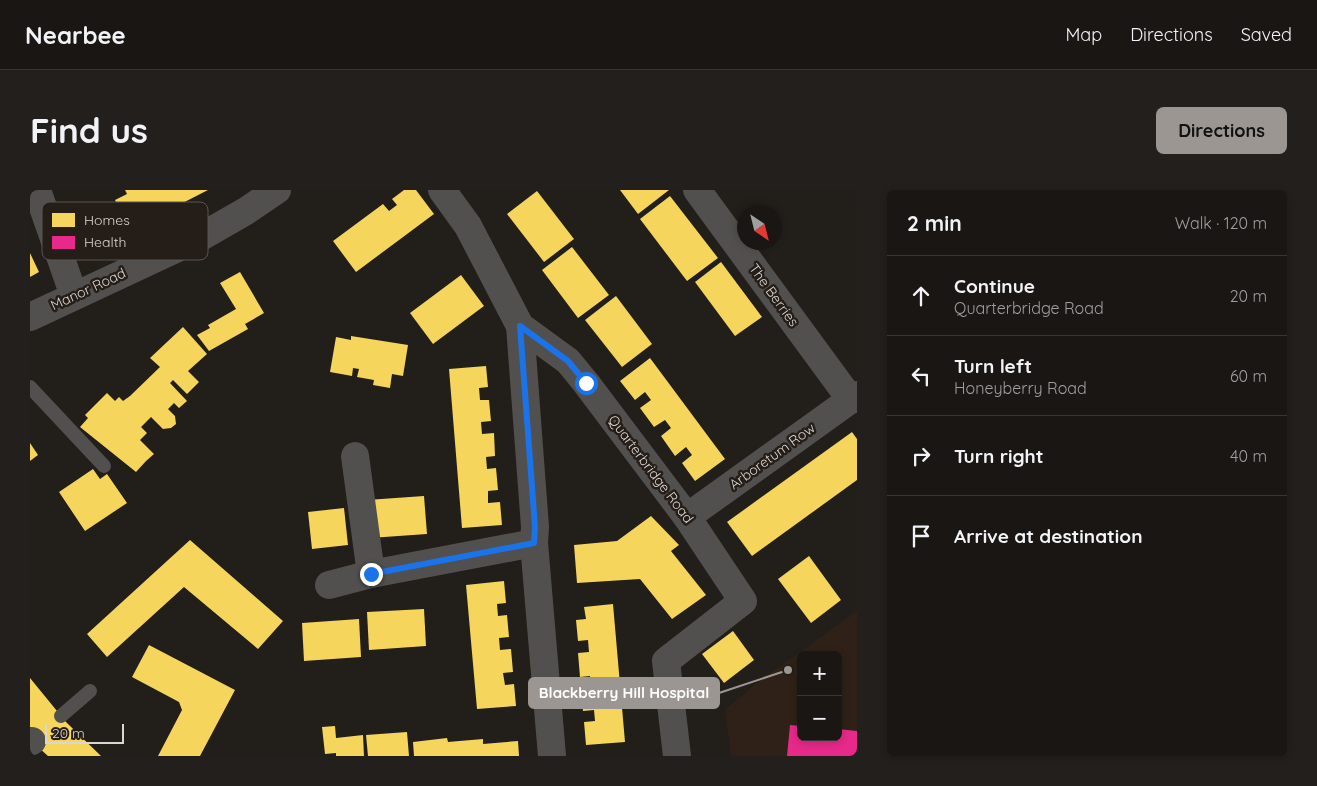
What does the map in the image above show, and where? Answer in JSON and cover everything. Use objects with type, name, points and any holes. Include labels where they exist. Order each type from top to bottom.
[{"type":"street","points":[[37,190],[42,204]]},
{"type":"street","name":"Manor Road","points":[[208,233],[277,190]]},
{"type":"street","name":"Quarterbridge Road","points":[[442,190],[468,226],[520,326],[568,361],[586,383],[687,517],[743,601],[666,661],[677,756]]},
{"type":"street","name":"The Berries","points":[[697,190],[854,397]]},
{"type":"street","points":[[61,260],[74,296]]},
{"type":"street","name":"Manor Road","points":[[30,317],[152,260]]},
{"type":"street","points":[[520,326],[535,527],[534,543],[552,756]]},
{"type":"street","name":"Arboretum Row","points":[[687,517],[854,397]]},
{"type":"street","points":[[355,456],[371,574]]},
{"type":"street","points":[[329,585],[371,574],[534,543]]},
{"type":"lane","points":[[30,387],[104,466]]},
{"type":"lane","points":[[61,716],[90,691]]},
{"type":"shaded area","points":[[857,611],[857,756],[731,756],[725,710],[754,685],[797,654],[797,741],[842,741],[842,651],[801,651]]},
{"type":"building: Homes","points":[[125,190],[208,190],[185,202],[116,202],[115,200],[127,194]]},
{"type":"building: Homes","points":[[404,190],[416,190],[434,214],[356,272],[333,241],[383,204],[389,211],[397,205],[392,199]]},
{"type":"building: Homes","points":[[620,190],[669,190],[638,214]]},
{"type":"building: Homes","points":[[537,191],[574,239],[544,262],[507,214]]},
{"type":"building: Homes","points":[[670,196],[718,258],[687,281],[640,219]]},
{"type":"building: Homes","points":[[572,247],[609,295],[578,318],[542,270]]},
{"type":"building: Homes","points":[[30,253],[39,272],[30,277]]},
{"type":"building: Homes","points":[[721,262],[762,317],[735,336],[695,282]]},
{"type":"building: Homes","points":[[240,272],[264,313],[245,324],[248,329],[209,351],[197,335],[210,328],[208,325],[236,309],[220,283]]},
{"type":"building: Homes","points":[[461,275],[484,306],[433,344],[410,313]]},
{"type":"building: Homes","points":[[616,296],[652,344],[622,367],[585,320]]},
{"type":"building: Homes","points":[[183,327],[207,354],[188,371],[199,382],[187,394],[173,380],[170,383],[187,401],[179,408],[174,403],[168,409],[175,416],[176,424],[171,428],[163,429],[151,417],[141,427],[147,433],[140,440],[154,454],[136,472],[80,427],[88,418],[85,415],[107,393],[115,401],[119,397],[123,401],[160,367],[150,358]]},
{"type":"building: Homes","points":[[351,336],[408,345],[403,376],[392,374],[390,388],[373,385],[374,380],[357,377],[359,369],[353,368],[352,376],[330,372],[336,337],[351,340]]},
{"type":"building: Homes","points":[[650,358],[725,459],[695,481],[682,463],[692,455],[686,447],[675,456],[661,436],[671,428],[665,420],[654,427],[640,408],[651,400],[645,392],[635,400],[620,381]]},
{"type":"building: Homes","points":[[486,366],[488,387],[479,388],[480,400],[489,400],[491,421],[481,422],[482,434],[494,433],[495,456],[486,457],[487,469],[496,468],[498,490],[488,491],[488,503],[500,502],[502,525],[462,528],[449,369]]},
{"type":"building: Homes","points":[[852,432],[857,439],[857,480],[752,556],[727,522]]},
{"type":"building: Homes","points":[[30,443],[38,455],[30,461]]},
{"type":"building: Homes","points":[[93,469],[100,479],[107,474],[127,503],[85,531],[59,492]]},
{"type":"building: Homes","points":[[424,496],[427,534],[370,538],[367,500]]},
{"type":"building: Homes","points":[[344,508],[348,545],[312,549],[308,512]]},
{"type":"building: Homes","points":[[651,516],[679,545],[671,551],[706,595],[672,619],[640,579],[577,583],[574,545],[617,541]]},
{"type":"building: Homes","points":[[190,540],[283,621],[258,649],[184,587],[107,657],[87,634]]},
{"type":"building: Homes","points":[[809,556],[841,600],[811,623],[778,579]]},
{"type":"building: Homes","points":[[504,581],[506,603],[497,604],[498,616],[507,615],[509,637],[499,638],[500,650],[511,649],[513,672],[503,673],[505,685],[514,684],[516,706],[477,709],[466,585]]},
{"type":"building: Homes","points":[[613,604],[625,742],[586,745],[584,722],[595,721],[594,710],[583,711],[581,688],[591,688],[590,676],[580,677],[578,653],[589,652],[588,640],[578,641],[576,620],[586,619],[584,607]]},
{"type":"building: Homes","points":[[424,609],[426,646],[369,650],[367,612]]},
{"type":"building: Homes","points":[[359,619],[361,657],[304,661],[302,623]]},
{"type":"building: Homes","points":[[733,631],[754,660],[724,683],[702,654]]},
{"type":"building: Homes","points":[[149,645],[235,690],[200,756],[158,756],[182,710],[179,702],[132,677]]},
{"type":"building: Homes","points":[[30,678],[66,722],[101,756],[48,756],[38,747],[30,738]]},
{"type":"building: Homes","points":[[335,726],[336,738],[363,735],[364,756],[336,756],[336,753],[325,754],[322,727]]},
{"type":"building: Homes","points":[[407,732],[409,756],[368,756],[366,735]]},
{"type":"building: Homes","points":[[447,738],[448,742],[483,739],[483,744],[518,741],[519,756],[414,756],[413,742]]},
{"type":"building: Health","points":[[790,725],[797,726],[797,741],[842,741],[842,729],[857,731],[857,756],[787,756]]},
{"type":"place","name":"Blackberry Hill Hospital","points":[[788,670]]},
{"type":"route","points":[[371,574],[534,543],[535,527],[520,326],[568,361],[586,383]]}]
